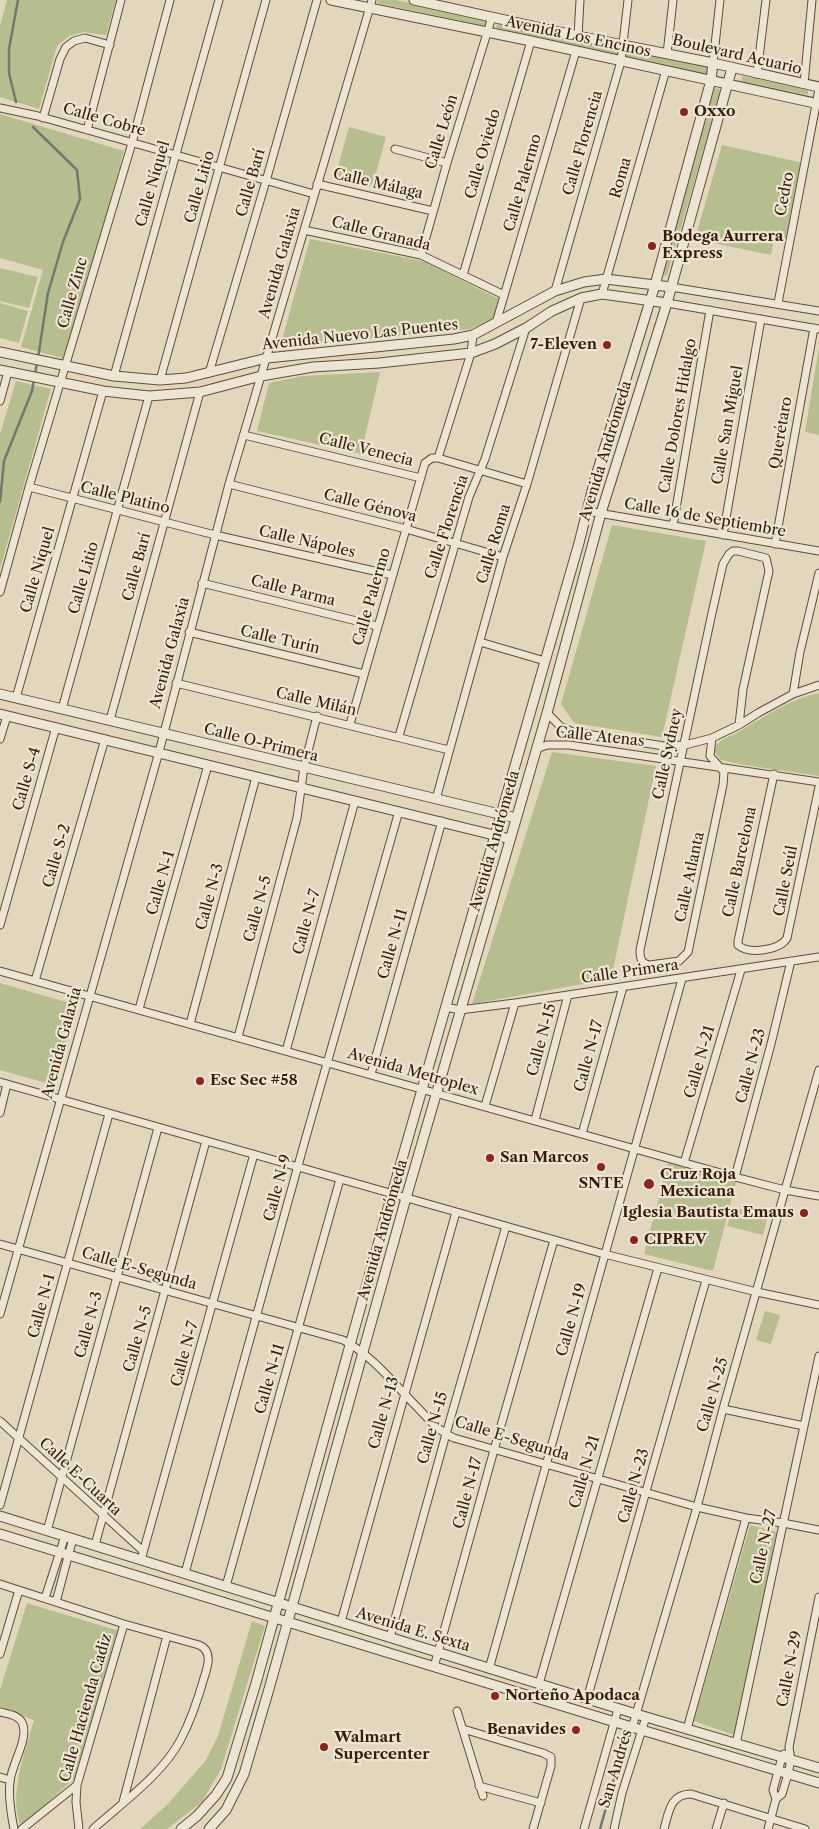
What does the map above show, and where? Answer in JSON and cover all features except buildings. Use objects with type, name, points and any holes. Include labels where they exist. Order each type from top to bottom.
[{"type":"street","points":[[87,130],[121,0]]},
{"type":"street","name":"Calle Zinc","points":[[0,592],[29,487],[132,143],[170,0]]},
{"type":"street","name":"Calle Níquel","points":[[114,376],[219,0]]},
{"type":"street","name":"Calle Litio","points":[[160,380],[266,0]]},
{"type":"street","name":"Calle Barí","points":[[209,373],[317,0]]},
{"type":"street","name":"Avenida Los Encinos","points":[[331,0],[370,4],[488,32],[818,104]]},
{"type":"street","name":"Boulevard Acuario","points":[[414,0],[713,63],[819,88]]},
{"type":"street","points":[[578,36],[580,0]]},
{"type":"street","name":"Calle Florencia","points":[[555,291],[621,61],[628,0]]},
{"type":"street","points":[[667,54],[673,0]]},
{"type":"street","points":[[713,63],[720,0]]},
{"type":"street","points":[[757,74],[766,0]]},
{"type":"street","points":[[804,84],[812,0]]},
{"type":"street","name":"Avenida Galaxia","points":[[0,1314],[158,752],[229,484],[370,4]]},
{"type":"street","name":"Calle León","points":[[421,255],[446,163],[492,17]]},
{"type":"street","points":[[44,118],[60,59],[66,47],[74,41],[84,38],[110,45]]},
{"type":"street","name":"Calle Oviedo","points":[[462,275],[531,41]]},
{"type":"street","name":"Calle Palermo","points":[[496,324],[576,51]]},
{"type":"street","name":"Avenida Andrómeda","points":[[181,1829],[197,1816],[227,1778],[545,661],[595,479],[655,285],[711,80],[713,63]]},
{"type":"street","name":"Avenida Andrómeda","points":[[209,1829],[226,1810],[244,1774],[362,1352],[547,713],[601,514],[667,303],[732,68]]},
{"type":"street","name":"Roma","points":[[602,294],[666,70]]},
{"type":"street","name":"Cedro","points":[[778,303],[818,104],[819,88]]},
{"type":"street","name":"Calle Cobre","points":[[0,108],[44,118],[314,194]]},
{"type":"street","points":[[395,149],[446,163]]},
{"type":"street","name":"Calle Málaga","points":[[317,184],[433,211]]},
{"type":"street","name":"Calle Granada","points":[[304,230],[421,255],[504,295]]},
{"type":"street","name":"Avenida Nuevo Las Puentes","points":[[0,352],[114,376],[160,380],[186,378],[267,358],[454,339],[473,335],[555,291],[584,282],[606,279],[671,287]]},
{"type":"street","points":[[671,287],[819,311]]},
{"type":"street","name":"Avenida Nuevo Las Puentes","points":[[4,371],[103,391],[149,396],[200,392],[261,376],[313,367],[379,363],[471,353],[495,344],[526,328],[552,311],[581,298],[602,294],[667,303]]},
{"type":"street","name":"Calle Roma","points":[[436,799],[503,558],[527,484],[581,298]]},
{"type":"street","points":[[667,303],[816,328]]},
{"type":"street","name":"Calle Dolores Hidalgo","points":[[673,526],[710,310]]},
{"type":"street","name":"Calle San Miguel","points":[[723,535],[761,319]]},
{"type":"street","name":"Calle Florencia","points":[[399,736],[455,543],[474,482],[481,470],[526,328]]},
{"type":"street","name":"Querétaro","points":[[775,544],[816,328]]},
{"type":"street","points":[[473,335],[471,353],[438,458],[527,484]]},
{"type":"street","points":[[0,401],[4,371]]},
{"type":"street","name":"Calle Níquel","points":[[16,698],[103,391]]},
{"type":"street","name":"Calle Barí","points":[[110,720],[200,392]]},
{"type":"street","name":"Calle Litio","points":[[62,709],[149,396]]},
{"type":"street","name":"Calle Venecia","points":[[244,435],[421,478],[425,463],[432,458],[438,458]]},
{"type":"street","name":"Calle Palermo","points":[[350,724],[421,478]]},
{"type":"street","name":"Calle Génova","points":[[229,484],[406,529],[503,558]]},
{"type":"street","name":"Calle Platino","points":[[29,487],[215,535]]},
{"type":"street","name":"Calle 16 de Septiembre","points":[[587,511],[819,552]]},
{"type":"street","name":"Calle Nápoles","points":[[215,535],[392,575]]},
{"type":"street","name":"Calle Sydney","points":[[650,965],[643,962],[640,957],[640,950],[724,564],[729,554],[733,551],[766,558],[769,571],[743,689],[739,725]]},
{"type":"street","points":[[793,694],[802,644],[819,573]]},
{"type":"street","name":"Calle Parma","points":[[202,583],[377,626]]},
{"type":"street","name":"Calle Turín","points":[[190,632],[364,674]]},
{"type":"street","points":[[480,642],[545,661]]},
{"type":"street","name":"Calle Milán","points":[[176,683],[399,736],[449,750]]},
{"type":"street","name":"Calle Atenas","points":[[547,713],[561,727],[573,732],[664,746],[685,745],[712,738],[793,694],[819,685]]},
{"type":"street","name":"Calle O-Primera","points":[[0,694],[516,818]]},
{"type":"street","points":[[0,739],[3,715],[510,839]]},
{"type":"street","name":"Calle N-5","points":[[238,1037],[297,818],[304,767],[317,716]]},
{"type":"street","name":"Calle S-4","points":[[0,925],[56,727]]},
{"type":"street","points":[[712,738],[710,756],[721,767]]},
{"type":"street","name":"Calle S-2","points":[[36,980],[105,739]]},
{"type":"street","points":[[637,755],[639,742]]},
{"type":"street","name":"Calle Atenas","points":[[536,749],[547,745],[569,745],[819,782]]},
{"type":"street","name":"Calle N-1","points":[[139,1009],[208,765]]},
{"type":"street","name":"Calle Atlanta","points":[[650,965],[679,961],[688,952],[723,784],[724,772],[721,767]]},
{"type":"street","name":"Calle Barcelona","points":[[748,951],[738,945],[740,929],[774,774]]},
{"type":"street","name":"Calle N-3","points":[[190,1024],[256,777]]},
{"type":"street","name":"Calle Seúl","points":[[748,951],[776,948],[787,938],[819,787]]},
{"type":"street","name":"Calle N-7","points":[[286,1051],[355,801]]},
{"type":"street","name":"Calle N-9","points":[[185,1573],[399,811]]},
{"type":"street","name":"Calle N-11","points":[[371,1074],[442,821]]},
{"type":"street","name":"Calle Primera","points":[[446,1007],[460,1010],[515,1003],[819,957]]},
{"type":"street","name":"Calle N-23","points":[[735,1177],[791,961]]},
{"type":"street","name":"Avenida Metroplex","points":[[0,970],[684,1163],[785,1190],[819,1196]]},
{"type":"street","name":"Calle N-21","points":[[684,1163],[741,970]]},
{"type":"street","name":"Calle N-19","points":[[489,1669],[682,979]]},
{"type":"street","name":"Calle N-17","points":[[582,1134],[623,987]]},
{"type":"street","name":"Calle N-15","points":[[535,1120],[568,995]]},
{"type":"street","points":[[485,1106],[515,1003]]},
{"type":"street","name":"Calle N-25","points":[[632,1728],[697,1507],[722,1409],[819,1070]]},
{"type":"street","points":[[0,1113],[4,1083],[604,1254],[819,1306]]},
{"type":"street","name":"Calle N-1","points":[[0,1505],[109,1114]]},
{"type":"street","name":"Calle N-3","points":[[47,1531],[158,1128]]},
{"type":"street","name":"Calle N-5","points":[[95,1545],[206,1141]]},
{"type":"street","name":"Calle N-7","points":[[142,1556],[254,1154]]},
{"type":"street","name":"Calle N-11","points":[[226,1586],[300,1328],[340,1179]]},
{"type":"street","name":"Calle N-13","points":[[341,1622],[456,1212]]},
{"type":"street","name":"Calle N-15","points":[[390,1637],[506,1226]]},
{"type":"street","name":"Calle N-17","points":[[434,1667],[554,1240]]},
{"type":"street","name":"Calle E-Segunda","points":[[0,1244],[336,1338],[351,1344],[362,1352],[446,1434],[494,1450],[697,1507],[746,1518],[819,1530]]},
{"type":"street","name":"Calle N-21","points":[[539,1684],[658,1268]]},
{"type":"street","name":"Calle N-23","points":[[587,1699],[706,1280]]},
{"type":"street","name":"Calle N-27","points":[[736,1744],[819,1356]]},
{"type":"street","points":[[722,1409],[804,1426]]},
{"type":"street","name":"Calle E-Cuarta","points":[[0,1421],[142,1556]]},
{"type":"street","name":"Avenida E. Sexta","points":[[0,1516],[95,1545],[142,1556],[185,1573],[278,1603],[618,1709],[819,1768]]},
{"type":"street","name":"Calle N-27","points":[[687,1729],[746,1518]]},
{"type":"street","name":"Avenida E. Sexta","points":[[0,1534],[632,1728],[819,1783]]},
{"type":"street","points":[[45,1598],[69,1537]]},
{"type":"street","points":[[56,1602],[64,1553]]},
{"type":"street","points":[[0,1584],[124,1624],[199,1645],[208,1652],[206,1670],[196,1704],[181,1741],[168,1759],[146,1782],[93,1829]]},
{"type":"street","points":[[0,1654],[19,1590]]},
{"type":"street","name":"Calle N-29","points":[[786,1759],[819,1597]]},
{"type":"street","name":"Calle Hacienda Cadiz","points":[[79,1829],[76,1802],[77,1785],[124,1624]]},
{"type":"street","points":[[123,1803],[167,1636]]},
{"type":"street","points":[[584,1829],[618,1709]]},
{"type":"street","points":[[457,1711],[483,1796]]},
{"type":"street","points":[[0,1712],[16,1716],[23,1725],[23,1741],[10,1780],[9,1793],[14,1829]]},
{"type":"street","name":"San Andrés","points":[[614,1829],[622,1793],[646,1717]]},
{"type":"street","points":[[463,1729],[548,1755],[552,1761],[533,1829]]},
{"type":"street","points":[[776,1799],[772,1790],[778,1771],[786,1759]]},
{"type":"street","points":[[768,1829],[776,1799],[782,1794],[788,1774],[786,1759]]},
{"type":"street","points":[[0,1777],[10,1780]]},
{"type":"street","points":[[22,1829],[77,1785]]},
{"type":"street","points":[[479,1786],[541,1803]]},
{"type":"street","points":[[664,1829],[674,1801],[678,1796],[684,1794],[691,1794],[724,1803],[805,1829]]},
{"type":"street","points":[[716,1829],[724,1803]]},
{"type":"green space","points":[[7,0],[116,0],[106,35],[84,32],[69,36],[57,46],[39,109],[0,97],[0,26]]},
{"type":"green space","points":[[378,0],[396,0],[487,20],[485,26],[377,3]]},
{"type":"green space","points":[[498,22],[710,67],[709,74],[496,28]]},
{"type":"green space","points":[[743,76],[808,89],[808,95],[741,81]]},
{"type":"green space","points":[[713,88],[721,89],[667,276],[661,274]]},
{"type":"green space","points":[[0,114],[124,151],[66,359],[21,347],[43,270],[0,258]]},
{"type":"green space","points":[[349,127],[386,137],[372,187],[335,177]]},
{"type":"green space","points":[[722,145],[803,163],[787,243],[774,240],[771,255],[695,239]]},
{"type":"green space","points":[[310,239],[423,261],[499,299],[493,320],[470,329],[280,347]]},
{"type":"green space","points":[[0,268],[38,277],[29,308],[0,301]]},
{"type":"green space","points":[[0,303],[28,311],[19,343],[0,338]]},
{"type":"green space","points":[[819,347],[819,435],[805,432]]},
{"type":"green space","points":[[380,372],[361,454],[257,431],[269,383],[303,376]]},
{"type":"green space","points":[[16,381],[51,389],[0,569],[0,434]]},
{"type":"green space","points":[[612,525],[706,541],[662,737],[574,723],[561,704]]},
{"type":"green space","points":[[819,693],[819,776],[721,760],[715,752],[715,746],[720,741],[787,704]]},
{"type":"green space","points":[[552,752],[656,766],[611,979],[472,1004]]},
{"type":"green space","points":[[0,983],[77,1005],[54,1085],[0,1070]]},
{"type":"green space","points":[[668,1163],[736,1182],[713,1271],[644,1254]]},
{"type":"green space","points":[[733,1207],[768,1216],[763,1235],[727,1226]]},
{"type":"green space","points":[[765,1311],[780,1315],[771,1344],[756,1340]]},
{"type":"green space","points":[[750,1525],[777,1532],[734,1735],[694,1721]]},
{"type":"green space","points":[[27,1603],[119,1631],[78,1775],[21,1827],[17,1814],[17,1787],[34,1720],[0,1709],[0,1690]]},
{"type":"green space","points":[[252,1621],[265,1626],[221,1769],[202,1802],[167,1829],[140,1829],[168,1804],[206,1760],[218,1736]]},
{"type":"waterway","points":[[16,102],[9,73],[9,49],[18,0]]},
{"type":"waterway","points":[[33,127],[77,170],[80,199],[63,242],[48,293],[38,358]]},
{"type":"waterway","points":[[0,502],[4,461],[32,391],[37,363]]},
{"type":"waterway","points":[[600,1829],[627,1733]]},
{"type":"place","name":"Oxxo","points":[[684,112]]},
{"type":"place","name":"Bodega Aurrera Express","points":[[652,246]]},
{"type":"place","name":"7-Eleven","points":[[607,345]]},
{"type":"place","name":"Esc Sec #58","points":[[200,1081]]},
{"type":"place","name":"San Marcos","points":[[490,1158]]},
{"type":"place","name":"SNTE","points":[[601,1167]]},
{"type":"place","name":"Cruz Roja Mexicana","points":[[649,1184]]},
{"type":"place","name":"Iglesia Bautista Emaus","points":[[804,1213]]},
{"type":"place","name":"CIPREV","points":[[634,1240]]},
{"type":"place","name":"Norteño Apodaca","points":[[495,1696]]},
{"type":"place","name":"Benavides","points":[[576,1730]]},
{"type":"place","name":"Walmart Supercenter","points":[[324,1747]]}]
